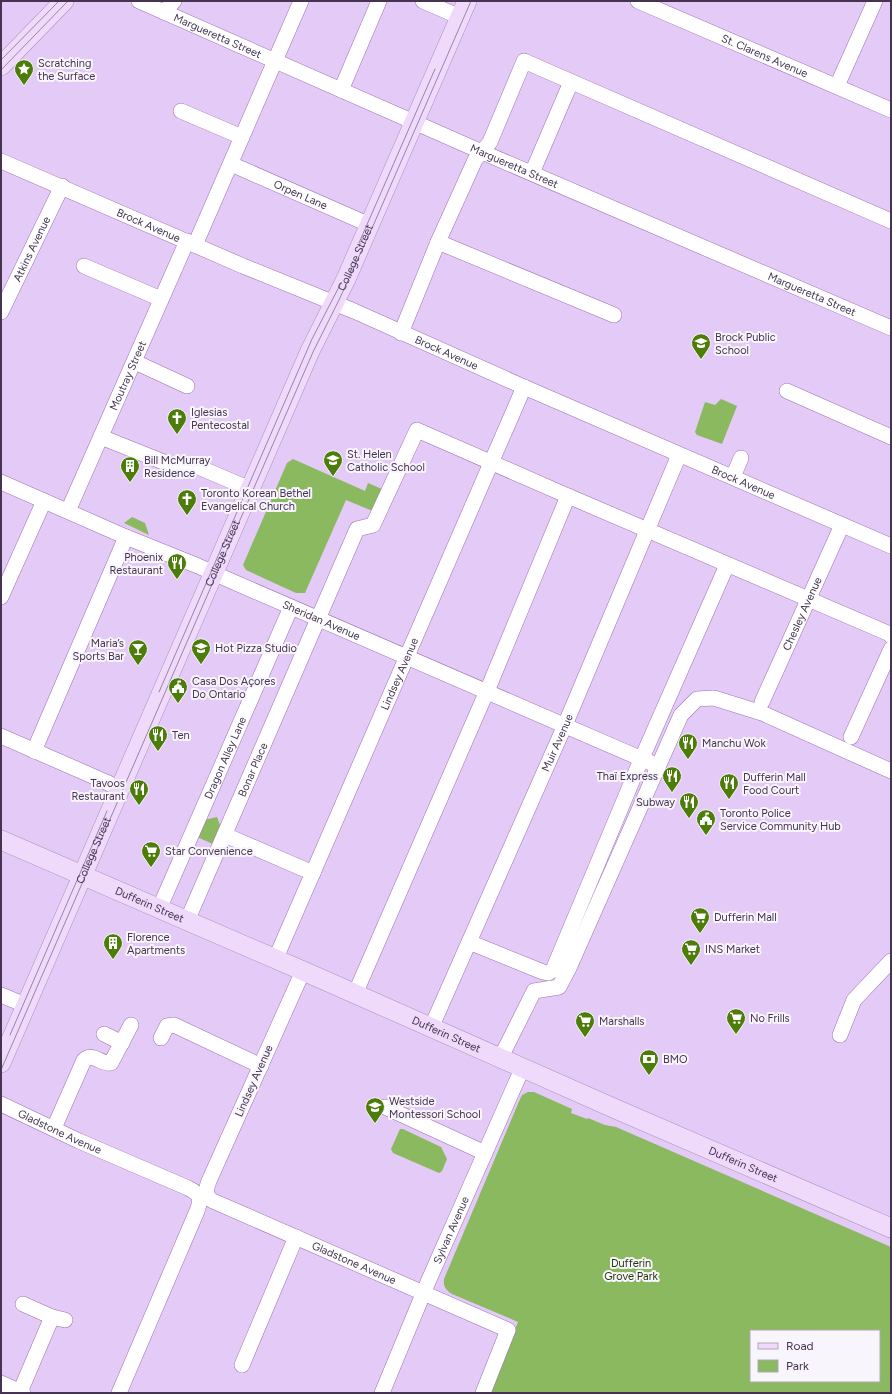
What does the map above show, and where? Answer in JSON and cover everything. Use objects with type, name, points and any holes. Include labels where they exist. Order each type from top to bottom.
[{"type":"main road","points":[[1,66],[64,1]]},
{"type":"main road","name":"College Street","points":[[1,1063],[310,350],[334,304],[370,225],[464,9]]},
{"type":"main road","name":"Dufferin Street","points":[[1,840],[303,971],[522,1069],[891,1228]]},
{"type":"street","name":"Margueretta Street","points":[[139,1],[482,152],[891,328]]},
{"type":"street","points":[[164,12],[174,1]]},
{"type":"street","name":"Moutray Street","points":[[68,511],[162,300],[231,164],[301,1]]},
{"type":"street","points":[[340,90],[380,1]]},
{"type":"street","points":[[423,1],[464,9]]},
{"type":"street","name":"St. Clarens Avenue","points":[[638,1],[891,110]]},
{"type":"street","points":[[837,86],[875,1]]},
{"type":"street","points":[[401,333],[438,242],[475,160],[490,142],[524,62],[891,221]]},
{"type":"street","points":[[532,173],[572,82]]},
{"type":"street","points":[[181,111],[242,137]]},
{"type":"street","name":"Brock Avenue","points":[[1,161],[62,186],[891,546]]},
{"type":"street","name":"Orpen Lane","points":[[231,164],[370,225]]},
{"type":"street","name":"Atkins Avenue","points":[[1,312],[62,186]]},
{"type":"street","points":[[438,242],[614,315]]},
{"type":"street","points":[[84,266],[162,300]]},
{"type":"street","points":[[135,362],[187,386]]},
{"type":"street","name":"Lindsey Avenue","points":[[275,960],[524,387]]},
{"type":"street","points":[[788,391],[891,436]]},
{"type":"street","name":"Bonar Place","points":[[187,921],[357,529],[373,525],[417,430],[491,462]]},
{"type":"street","points":[[101,437],[176,467],[196,466],[250,489]]},
{"type":"street","name":"Muir Avenue","points":[[431,1028],[565,725],[680,455]]},
{"type":"street","points":[[733,477],[741,458]]},
{"type":"street","points":[[491,462],[808,600],[890,634],[891,636]]},
{"type":"street","name":"Sheridan Avenue","points":[[1,482],[658,766]]},
{"type":"street","points":[[355,994],[487,691],[568,496]]},
{"type":"street","points":[[1,597],[44,501]]},
{"type":"street","name":"Chesley Avenue","points":[[762,702],[842,525]]},
{"type":"street","points":[[34,751],[126,537]]},
{"type":"street","points":[[469,942],[542,972],[548,973],[553,970],[642,758],[727,565]]},
{"type":"street","name":"Dragon Alley Lane","points":[[159,909],[291,607]]},
{"type":"street","points":[[851,737],[891,649]]},
{"type":"street","points":[[500,1058],[534,991],[560,987],[681,715],[697,699],[714,698],[762,713],[891,772]]},
{"type":"street","points":[[662,714],[678,722]]},
{"type":"street","points":[[1,736],[120,789]]},
{"type":"street","points":[[225,835],[313,873]]},
{"type":"street","points":[[840,1035],[854,1000],[891,961]]},
{"type":"street","name":"Lindsey Avenue","points":[[119,1393],[198,1211],[203,1196],[303,971]]},
{"type":"street","points":[[1,995],[26,1005]]},
{"type":"street","points":[[54,1128],[84,1060],[87,1057],[92,1056],[108,1064],[111,1063],[131,1025]]},
{"type":"street","points":[[162,1038],[167,1026],[174,1025],[262,1066]]},
{"type":"street","points":[[104,1034],[122,1043]]},
{"type":"street","name":"Sylvan Avenue","points":[[382,1393],[423,1293],[522,1069]]},
{"type":"street","name":"Gladstone Avenue","points":[[1,1104],[195,1192],[198,1196],[203,1196],[206,1194],[211,1200],[508,1330],[483,1393]]},
{"type":"street","points":[[385,1108],[485,1153]]},
{"type":"street","points":[[242,1365],[296,1237]]},
{"type":"street","points":[[1,1383],[22,1392],[59,1319],[23,1304]]},
{"type":"green space","points":[[721,399],[737,406],[722,444],[697,435],[695,432],[705,402],[715,405]]},
{"type":"green space","points":[[293,459],[365,491],[368,483],[384,490],[375,512],[346,500],[305,593],[296,593],[246,570],[243,565],[287,463]]},
{"type":"green space","points":[[132,517],[145,523],[149,535],[124,523]]},
{"type":"green space","points":[[217,817],[221,828],[215,845],[197,837],[204,820]]},
{"type":"green space","name":"Dufferin Grove Park","points":[[528,1092],[534,1092],[572,1109],[571,1113],[605,1125],[616,1127],[891,1247],[891,1393],[489,1393],[518,1322],[452,1294],[445,1288],[444,1279],[522,1095]]},
{"type":"green space","points":[[400,1129],[403,1129],[441,1147],[447,1159],[442,1171],[439,1173],[393,1153],[391,1149]]},
{"type":"tram line","points":[[1,60],[59,1]]},
{"type":"tram line","points":[[1,70],[68,1]]},
{"type":"tram line","points":[[1,1070],[313,352],[373,226],[471,1]]},
{"type":"tram line","points":[[359,243],[435,69]]},
{"type":"tram line","points":[[159,692],[312,339],[341,283]]},
{"type":"tram line","points":[[10,1035],[107,811]]},
{"type":"place","name":"Scratching the Surface","points":[[24,86]]},
{"type":"place","name":"Brock Public School","points":[[701,360]]},
{"type":"place","name":"Iglesias Pentecostal","points":[[177,435]]},
{"type":"place","name":"St. Helen Catholic School","points":[[333,477]]},
{"type":"place","name":"Bill McMurray Residence","points":[[130,483]]},
{"type":"place","name":"Toronto Korean Bethel Evangelical Church","points":[[187,516]]},
{"type":"place","name":"Phoenix Restaurant","points":[[177,580]]},
{"type":"place","name":"Hot Pizza Studio","points":[[201,665]]},
{"type":"place","name":"Maria’s Sports Bar","points":[[138,666]]},
{"type":"place","name":"Casa Dos Açores Do Ontario","points":[[178,704]]},
{"type":"place","name":"Ten","points":[[158,752]]},
{"type":"place","name":"Manchu Wok","points":[[688,760]]},
{"type":"place","name":"Thaï Express","points":[[672,793]]},
{"type":"place","name":"Dufferin Mall Food Court","points":[[729,800]]},
{"type":"place","name":"Tavoos Restaurant","points":[[139,806]]},
{"type":"place","name":"Subway","points":[[689,819]]},
{"type":"place","name":"Toronto Police Service Community Hub","points":[[706,836]]},
{"type":"place","name":"Star Convenience","points":[[151,868]]},
{"type":"place","name":"Dufferin Mall","points":[[700,934]]},
{"type":"place","name":"Florence Apartments","points":[[113,960]]},
{"type":"place","name":"INS Market","points":[[691,966]]},
{"type":"place","name":"No Frills","points":[[736,1035]]},
{"type":"place","name":"Marshalls","points":[[585,1038]]},
{"type":"place","name":"BMO","points":[[649,1076]]},
{"type":"place","name":"Westside Montessori School","points":[[375,1124]]}]
